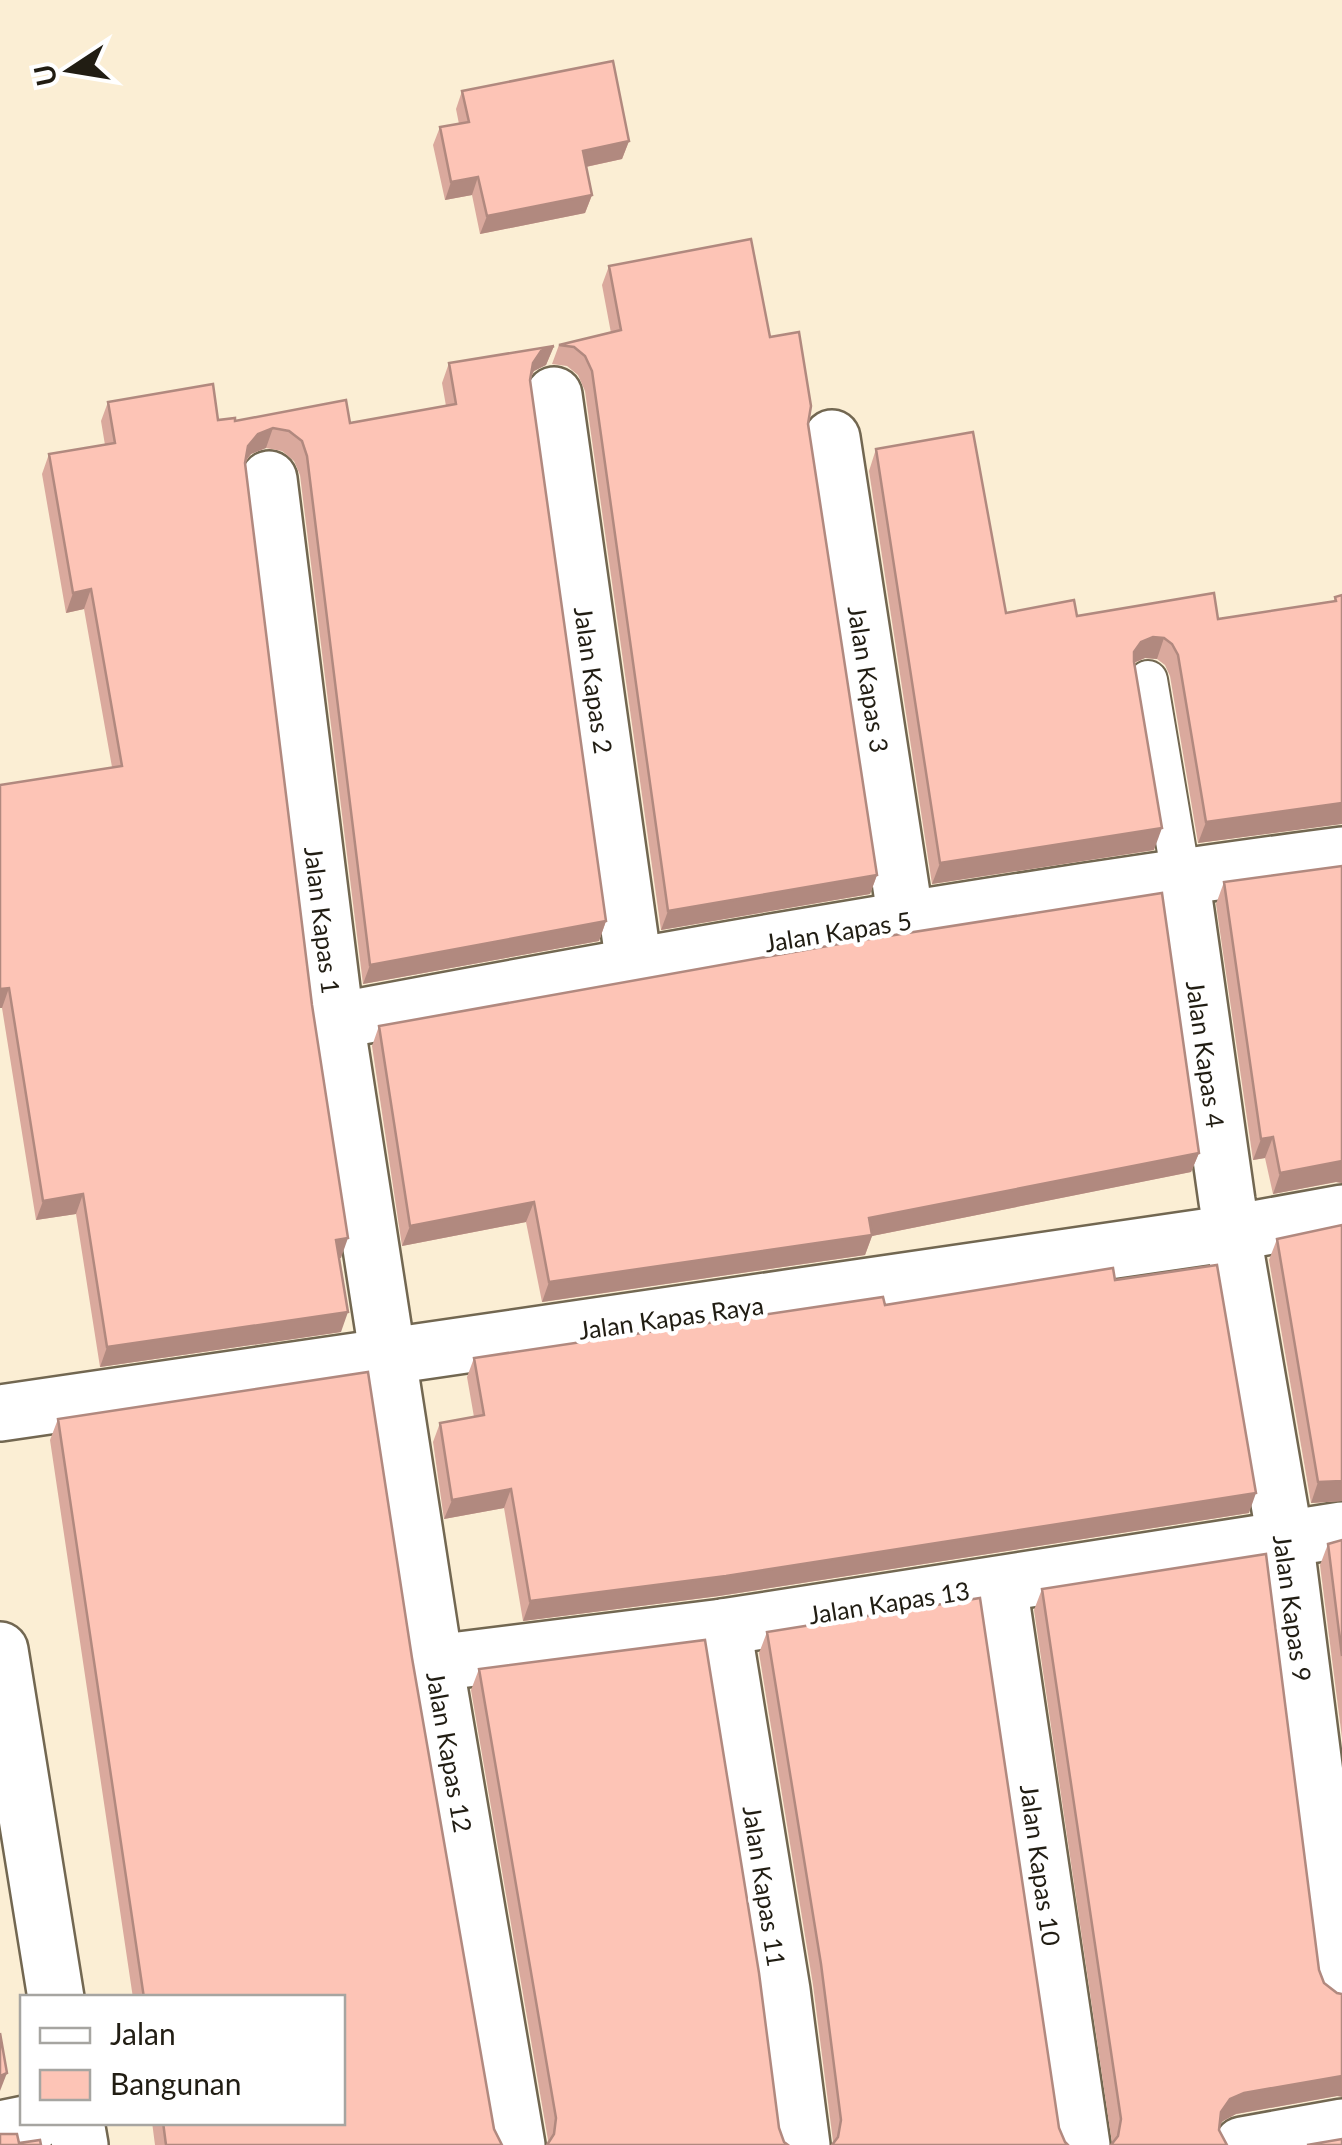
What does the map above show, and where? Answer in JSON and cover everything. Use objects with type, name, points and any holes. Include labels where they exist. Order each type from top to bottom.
[{"type":"street","name":"Jalan Kapas 2","points":[[554,395],[634,965]]},
{"type":"street","name":"Jalan Kapas 3","points":[[832,438],[906,920]]},
{"type":"street","name":"Jalan Kapas 1","points":[[269,478],[336,1020],[387,1359]]},
{"type":"street","name":"Jalan Kapas 5","points":[[336,1020],[906,920],[1342,855]]},
{"type":"street","name":"Jalan Kapas 4","points":[[1181,876],[1232,1233]]},
{"type":"street","name":"Jalan Kapas Raya","points":[[0,1414],[1342,1214]]},
{"type":"street","name":"Jalan Kapas 9","points":[[1232,1233],[1285,1538],[1342,1986]]},
{"type":"street","name":"Jalan Kapas 12","points":[[387,1359],[517,2145]]},
{"type":"street","name":"Jalan Kapas 13","points":[[435,1663],[723,1627],[1342,1530]]},
{"type":"street","name":"Jalan Kapas 10","points":[[999,1586],[1082,2145]]},
{"type":"street","name":"Jalan Kapas 11","points":[[723,1627],[782,1990],[802,2145]]},
{"type":"street","points":[[0,1650],[56,1995]]},
{"type":"street","points":[[1242,2145],[1342,2127]]},
{"type":"lane","points":[[1148,680],[1181,876]]},
{"type":"building","points":[[613,61],[629,141],[583,151],[592,195],[487,216],[478,177],[451,182],[440,127],[469,122],[462,91]]},
{"type":"building","points":[[751,239],[770,337],[799,332],[811,406],[808,424],[877,875],[668,911],[592,371],[585,356],[574,347],[559,345],[621,330],[609,266]]},
{"type":"building","points":[[554,346],[541,351],[533,363],[530,380],[606,921],[370,965],[307,456],[302,441],[289,431],[273,428],[258,434],[248,446],[245,463],[312,1005],[348,1238],[336,1240],[348,1312],[107,1347],[83,1194],[43,1201],[9,988],[0,989],[0,785],[122,766],[91,589],[73,593],[49,454],[115,443],[108,402],[213,384],[218,420],[235,421],[346,400],[350,423],[456,404],[449,363]]},
{"type":"building","points":[[973,432],[1006,613],[1074,600],[1077,616],[1214,593],[1218,619],[1336,601],[1335,597],[1342,595],[1342,803],[1206,822],[1178,655],[1164,638],[1153,637],[1141,642],[1134,652],[1134,662],[1162,828],[940,863],[876,449]]},
{"type":"building","points":[[1342,866],[1342,1161],[1280,1173],[1273,1137],[1261,1139],[1224,882]]},
{"type":"building","points":[[1162,893],[1199,1153],[869,1218],[872,1235],[549,1282],[534,1202],[410,1226],[379,1026],[850,942]]},
{"type":"building","points":[[1342,1225],[1342,1481],[1318,1482],[1277,1239]]},
{"type":"building","points":[[1217,1265],[1256,1493],[726,1576],[530,1601],[511,1489],[452,1500],[440,1423],[484,1415],[474,1358],[883,1297],[885,1305],[1113,1268],[1115,1280]]},
{"type":"building","points":[[368,1372],[412,1658],[494,2129],[502,2145],[166,2145],[163,2125],[345,2125],[345,1995],[144,1995],[58,1419]]},
{"type":"building","points":[[1342,1540],[1342,1656],[1328,1544]]},
{"type":"building","points":[[1266,1554],[1319,1970],[1324,1983],[1342,1994],[1342,2076],[1244,2093],[1230,2099],[1221,2112],[1219,2130],[1227,2145],[1111,2145],[1118,2136],[1121,2119],[1042,1589]]},
{"type":"building","points":[[980,1598],[1059,2128],[1068,2145],[832,2145],[841,2120],[821,1964],[767,1632]]},
{"type":"building","points":[[705,1640],[759,1973],[779,2128],[788,2145],[547,2145],[554,2134],[556,2118],[479,1669]]},
{"type":"building","points":[[0,2033],[7,2073],[0,2076]]},
{"type":"building","points":[[0,2134],[17,2134],[19,2143],[40,2140],[41,2145],[0,2145]]},
{"type":"building","points":[[1342,2139],[1342,2145],[1307,2145]]}]
